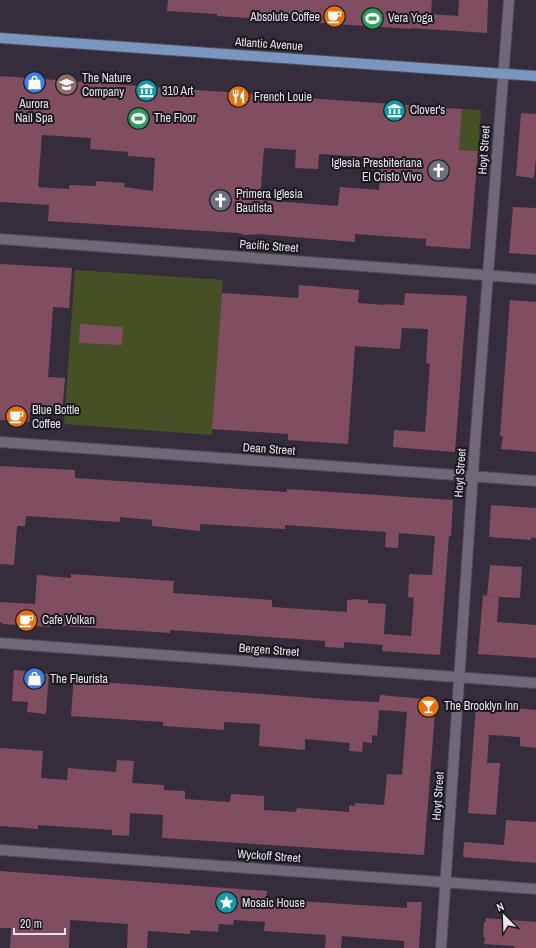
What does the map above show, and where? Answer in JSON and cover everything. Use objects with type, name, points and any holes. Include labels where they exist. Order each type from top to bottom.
[{"type":"main road","name":"Atlantic Avenue","points":[[0,38],[536,76]]},
{"type":"street","name":"Hoyt Street","points":[[441,948],[473,477],[509,0]]},
{"type":"street","name":"Pacific Street","points":[[0,239],[536,279]]},
{"type":"street","name":"Dean Street","points":[[0,442],[536,481]]},
{"type":"street","name":"Bergen Street","points":[[0,644],[536,683]]},
{"type":"street","name":"Wyckoff Street","points":[[0,850],[536,889]]},
{"type":"green space","points":[[462,109],[481,110],[478,151],[459,150]]},
{"type":"green space","points":[[75,270],[223,280],[212,435],[64,424]]},
{"type":"building","points":[[168,0],[432,0],[431,14],[458,16],[459,0],[488,0],[487,33],[217,16],[217,14],[167,11]]},
{"type":"building","points":[[0,76],[462,109],[459,150],[478,151],[470,249],[426,246],[426,239],[355,234],[355,242],[258,234],[245,235],[238,233],[48,221],[49,205],[0,202]],"holes":[[[42,135],[91,138],[90,149],[128,152],[128,156],[155,158],[153,191],[124,187],[125,183],[96,181],[96,186],[69,185],[69,189],[38,187]],[[264,148],[296,150],[295,168],[318,169],[319,154],[381,158],[379,190],[340,187],[338,206],[260,200]]]},
{"type":"building","points":[[521,113],[536,114],[536,157],[534,178],[516,176]]},
{"type":"building","points":[[513,207],[536,208],[536,255],[509,253]]},
{"type":"building","points":[[0,264],[72,268],[69,308],[53,307],[48,377],[65,378],[62,414],[30,412],[29,422],[0,420]]},
{"type":"building","points":[[299,285],[359,290],[358,303],[385,305],[404,305],[405,293],[467,296],[455,452],[393,447],[394,430],[425,432],[430,364],[426,363],[428,329],[402,328],[400,349],[355,346],[348,444],[288,440],[288,434],[212,429],[222,293],[298,298]]},
{"type":"building","points":[[510,300],[536,302],[536,452],[501,449],[503,436],[500,436]]},
{"type":"building","points":[[80,324],[123,327],[122,345],[79,343]]},
{"type":"building","points":[[0,466],[75,470],[75,478],[287,492],[287,489],[453,500],[440,655],[382,651],[384,634],[411,636],[414,598],[408,597],[409,574],[432,575],[435,536],[399,533],[398,548],[385,547],[386,532],[285,525],[285,529],[200,524],[200,531],[152,526],[152,520],[120,517],[120,522],[26,516],[25,526],[17,526],[14,565],[0,564]]},
{"type":"building","points":[[491,505],[536,508],[536,538],[531,537],[531,540],[489,537]]},
{"type":"building","points":[[490,565],[522,567],[520,598],[488,596],[499,597],[497,622],[536,625],[536,658],[478,654],[483,595],[487,596]]},
{"type":"building","points":[[71,574],[174,581],[173,593],[272,600],[272,607],[347,612],[347,600],[351,599],[368,600],[368,603],[386,604],[383,645],[344,642],[344,648],[325,647],[325,641],[170,630],[170,633],[50,625],[50,627],[2,624],[0,622],[0,602],[35,604],[37,575],[71,578]]},
{"type":"building","points":[[14,670],[49,674],[46,714],[27,712],[28,702],[12,701]]},
{"type":"building","points":[[74,676],[88,677],[88,681],[353,701],[379,702],[380,695],[436,700],[424,855],[162,838],[163,815],[130,813],[129,836],[112,835],[112,830],[38,825],[38,829],[0,826],[0,748],[43,751],[41,778],[67,780],[68,768],[116,772],[117,760],[134,761],[132,783],[164,785],[164,790],[185,791],[185,799],[230,802],[231,794],[264,796],[264,810],[296,812],[297,808],[349,812],[349,805],[355,806],[355,803],[384,805],[387,774],[402,775],[407,712],[379,710],[377,736],[372,735],[372,743],[363,742],[362,752],[349,751],[350,743],[305,739],[305,750],[259,746],[260,724],[224,722],[224,730],[163,726],[163,722],[71,716]]},
{"type":"building","points":[[476,706],[536,710],[536,748],[520,746],[520,737],[489,735],[487,763],[500,763],[496,815],[468,813]]},
{"type":"building","points":[[506,820],[536,822],[536,863],[463,857],[464,842],[504,845]]},
{"type":"building","points":[[0,871],[267,891],[266,898],[282,900],[407,908],[407,902],[422,902],[419,948],[404,948],[404,941],[342,936],[341,948],[325,948],[326,935],[264,931],[265,922],[234,920],[233,925],[219,924],[218,932],[190,930],[190,934],[148,931],[147,948],[127,948],[128,924],[70,920],[69,948],[10,948],[11,928],[0,928]]},
{"type":"building","points":[[486,918],[536,922],[536,948],[514,948],[514,946],[484,944],[484,922],[486,922]]},
{"type":"place","name":"Absolute Coffee","points":[[335,17]]},
{"type":"place","name":"Vera Yoga","points":[[372,18]]},
{"type":"place","name":"Aurora Nail Spa","points":[[34,83]]},
{"type":"place","name":"The Nature Company","points":[[66,85]]},
{"type":"place","name":"310 Art","points":[[146,91]]},
{"type":"place","name":"French Louie","points":[[239,97]]},
{"type":"place","name":"Clover's","points":[[394,110]]},
{"type":"place","name":"The Floor","points":[[139,118]]},
{"type":"place","name":"Iglesia Presbiteriana El Cristo Vivo","points":[[438,170]]},
{"type":"place","name":"Primera Iglesia Bautista","points":[[221,201]]},
{"type":"place","name":"Blue Bottle Coffee","points":[[17,417]]},
{"type":"place","name":"Cafe Volkan","points":[[26,620]]},
{"type":"place","name":"The Fleurista","points":[[35,679]]},
{"type":"place","name":"The Brooklyn Inn","points":[[428,706]]},
{"type":"place","name":"Mosaic House","points":[[227,903]]}]
